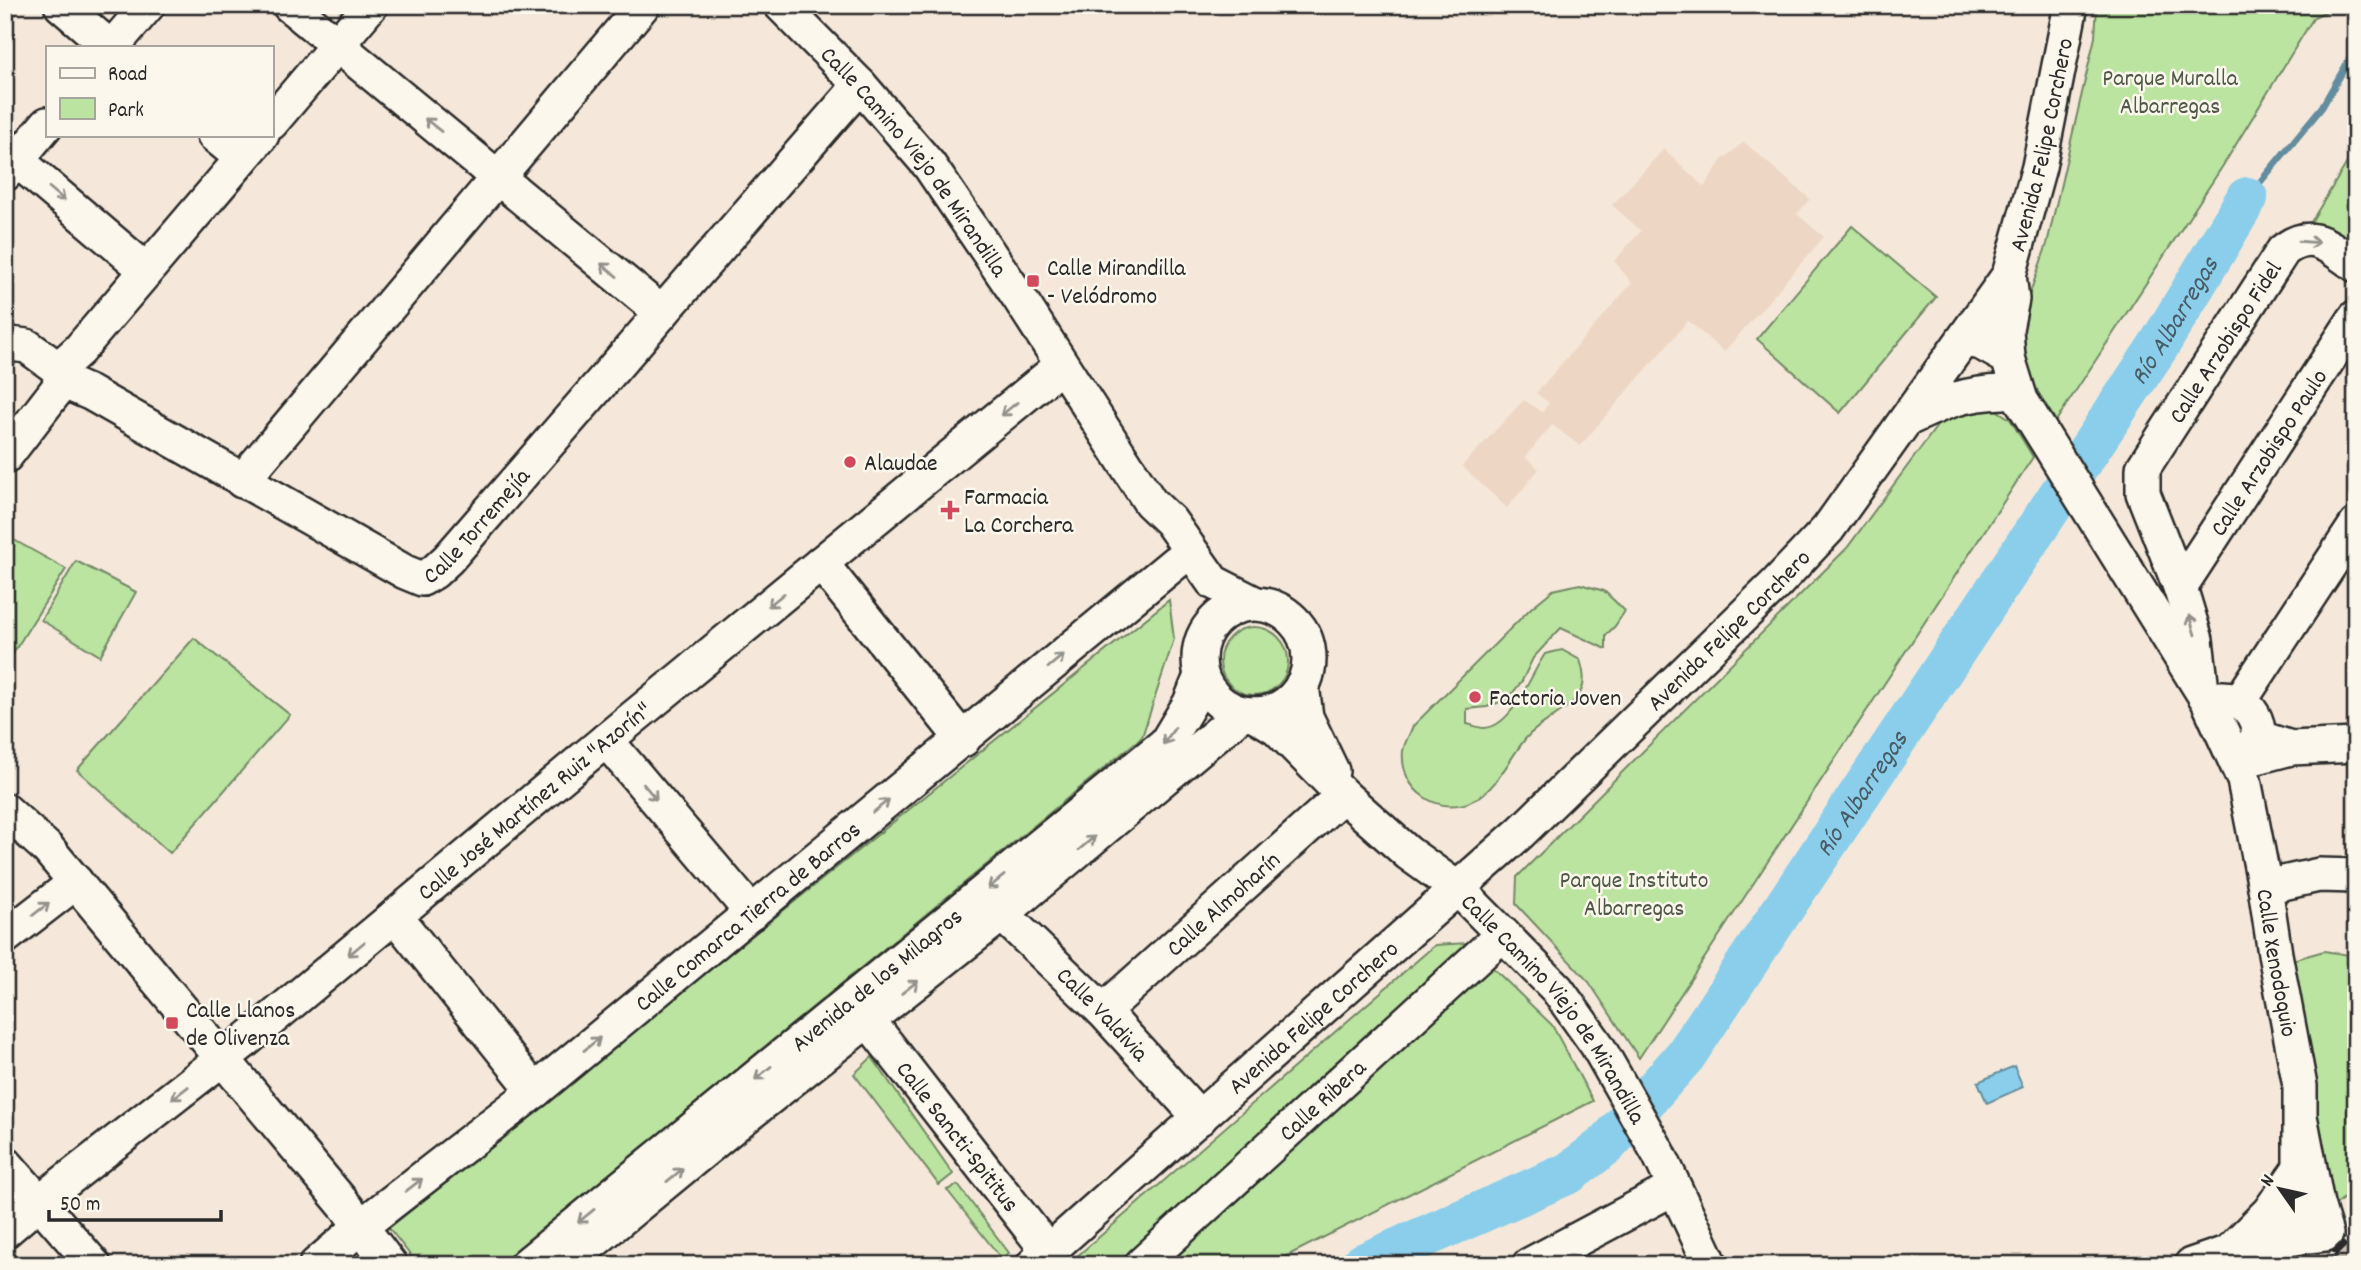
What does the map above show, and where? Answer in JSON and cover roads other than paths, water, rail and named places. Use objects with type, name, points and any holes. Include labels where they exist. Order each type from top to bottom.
[{"type":"street","points":[[61,5],[110,46]]},
{"type":"street","points":[[112,46],[148,5]]},
{"type":"street","points":[[289,5],[662,313]]},
{"type":"street","points":[[273,121],[372,5]]},
{"type":"street","points":[[242,481],[643,5]]},
{"type":"street","name":"Avenida Felipe Corchero","points":[[1041,1258],[1521,832],[1776,584],[1828,529],[2009,275],[2039,167],[2071,5]]},
{"type":"street","name":"Calle Camino Viejo de Mirandilla","points":[[788,7],[929,165],[1020,299],[1150,502],[1170,521],[1213,582],[1254,603]]},
{"type":"street","name":"Calle Torremejía","points":[[5,348],[10,344],[27,346],[59,375],[242,481],[422,579],[447,559],[860,85]]},
{"type":"street","points":[[46,125],[9,161],[146,270]]},
{"type":"street","points":[[5,457],[59,387],[59,375],[252,146],[217,136]]},
{"type":"street","name":"Calle Arzobispo Fidel","points":[[2143,468],[2283,251],[2295,241],[2316,239],[2356,265]]},
{"type":"street","points":[[2009,275],[2012,299],[2006,330],[2012,396]]},
{"type":"street","name":"Calle Arzobispo Paulo","points":[[2180,587],[2356,317]]},
{"type":"street","points":[[1964,340],[1981,343],[2008,358]]},
{"type":"street","points":[[1964,340],[1977,365],[2012,396]]},
{"type":"street","name":"Calle José Martínez Ruiz \"Azorín\"","points":[[5,1231],[222,1059],[1061,366]]},
{"type":"street","points":[[1906,420],[1965,395],[2012,396]]},
{"type":"street","name":"Calle Xenodoquio","points":[[2012,396],[2217,698],[2255,716],[2258,727],[2248,750],[2244,780],[2266,887],[2275,954],[2300,1086],[2301,1167],[2310,1236]]},
{"type":"street","name":"Calle Xenodoquio","points":[[2143,468],[2143,494],[2180,587],[2217,698]]},
{"type":"street","name":"Calle Camino Viejo de Mirandilla","points":[[1150,502],[1158,533],[1182,568],[1202,607],[1206,631]]},
{"type":"street","points":[[2217,698],[2356,525]]},
{"type":"street","name":"Calle Comarca Tierra de Barros","points":[[316,1265],[360,1227],[535,1091],[1176,562]]},
{"type":"street","points":[[821,564],[963,740]]},
{"type":"street","points":[[1254,603],[1273,607],[1290,616],[1301,630],[1308,648],[1308,667],[1302,685],[1290,701],[1273,710],[1248,713],[1224,706],[1210,693],[1201,676],[1198,657],[1206,631],[1218,616],[1235,607],[1254,603]]},
{"type":"street","name":"Avenida de los Milagros","points":[[526,1265],[1166,743],[1190,704],[1201,676]]},
{"type":"street","name":"Calle Camino Viejo de Mirandilla","points":[[1302,685],[1306,717],[1343,795]]},
{"type":"street","name":"Calle Camino Viejo de Mirandilla","points":[[1248,713],[1277,728],[1343,795],[1408,853],[1458,889],[1557,989],[1597,1045],[1659,1154],[1711,1265]]},
{"type":"street","name":"Avenida de los Milagros","points":[[565,1265],[1248,713]]},
{"type":"street","points":[[606,740],[752,913]]},
{"type":"street","points":[[2248,750],[2354,741]]},
{"type":"street","name":"Calle Almoharín","points":[[1103,1011],[1343,795]]},
{"type":"street","points":[[5,810],[48,849],[76,882],[347,1208],[390,1265]]},
{"type":"street","points":[[2266,887],[2319,876],[2356,876]]},
{"type":"street","points":[[5,937],[76,882]]},
{"type":"street","name":"Calle Valdivia","points":[[1002,914],[1103,1011],[1200,1118]]},
{"type":"street","points":[[396,915],[535,1091]]},
{"type":"street","name":"Calle Ribera","points":[[1141,1265],[1503,934]]},
{"type":"street","name":"Calle Sancti-Spititus","points":[[868,1020],[1041,1258]]},
{"type":"street","points":[[2191,1265],[2229,1252],[2310,1236],[2317,1204],[2301,1121]]},
{"type":"street","points":[[5,1163],[93,1265]]},
{"type":"street","points":[[2229,1252],[2269,1212],[2301,1167]]},
{"type":"street","points":[[1529,1265],[1674,1188]]},
{"type":"water","points":[[2014,1066],[2023,1087],[1987,1103],[1978,1082]]},
{"type":"waterway","points":[[2247,198],[2322,107],[2356,48]]},
{"type":"waterway","name":"Río Albarregas","points":[[1361,1265],[1569,1173],[1607,1144],[1685,1056],[2159,345],[2247,198]]},
{"type":"tunnel","points":[[2326,1234],[2349,1265]]},
{"type":"railway","points":[[2322,1265],[2356,1232]]},
{"type":"place","name":"Calle Mirandilla - Velódromo","points":[[1033,281]]},
{"type":"place","name":"Alaudae","points":[[850,462]]},
{"type":"place","name":"Farmacia La Corchera","points":[[950,510]]},
{"type":"place","name":"Factoria Joven","points":[[1475,697]]},
{"type":"place","name":"Calle Llanos de Olivenza","points":[[172,1023]]},
{"type":"park label","name":"Parque Muralla Albarregas","points":[[2170,91]]},
{"type":"park label","name":"Parque Instituto Albarregas","points":[[1634,893]]}]
